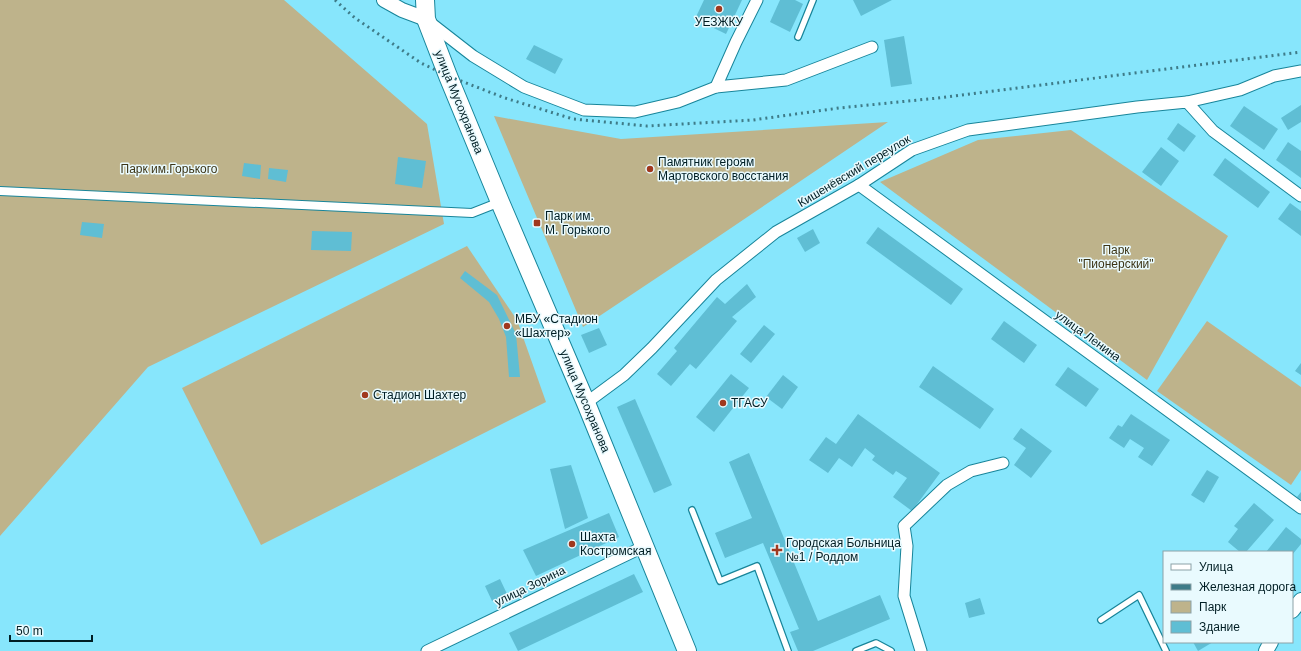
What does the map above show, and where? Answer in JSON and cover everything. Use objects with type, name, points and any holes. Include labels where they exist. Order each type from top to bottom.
[{"type":"main road","name":"улица Мусохранова","points":[[425,0],[426,19],[448,76],[586,404],[687,651]]},
{"type":"street","points":[[384,0],[402,10],[426,19],[472,56],[524,87],[584,110],[635,112],[678,102],[716,87],[786,80],[872,47]]},
{"type":"street","points":[[716,87],[757,0]]},
{"type":"street","name":"Кишенёвский переулок","points":[[586,404],[624,375],[652,348],[716,280],[776,232],[859,185],[912,150],[968,130],[1137,107],[1187,102],[1240,90],[1274,76],[1301,71]]},
{"type":"street","points":[[1187,102],[1213,131],[1301,196]]},
{"type":"street","name":"улица Ленина","points":[[859,185],[1301,508]]},
{"type":"street","points":[[0,191],[472,213],[500,202]]},
{"type":"street","points":[[921,651],[904,596],[907,546],[904,526],[947,485],[971,471],[1003,463]]},
{"type":"street","name":"улица Зорина","points":[[426,651],[644,546]]},
{"type":"street","points":[[1293,610],[1301,600]]},
{"type":"lane","points":[[798,37],[811,1]]},
{"type":"lane","points":[[692,510],[720,581],[757,566],[788,651]]},
{"type":"lane","points":[[1101,620],[1139,595],[1166,651]]},
{"type":"lane","points":[[856,651],[876,643],[891,651]]},
{"type":"green space","name":"Парк им.Горького","points":[[0,0],[284,0],[427,124],[444,224],[148,367],[0,536]]},
{"type":"green space","points":[[494,116],[621,139],[888,122],[583,327]]},
{"type":"green space","name":"Парк \"Пионерский\"","points":[[1071,130],[1228,236],[1147,380],[880,182],[978,140]]},
{"type":"green space","name":"Стадион Шахтер","points":[[467,246],[517,320],[546,402],[261,545],[182,388]]},
{"type":"green space","points":[[1207,321],[1301,387],[1301,470],[1291,485],[1157,391]]},
{"type":"building","name":"УЕЗЖКУ","points":[[704,0],[742,0],[726,34],[695,19]]},
{"type":"building","points":[[780,0],[795,0],[803,4],[790,32],[770,22]]},
{"type":"building","points":[[853,0],[892,0],[861,16]]},
{"type":"building","points":[[904,36],[912,84],[891,87],[884,40]]},
{"type":"building","points":[[534,45],[563,59],[555,74],[526,59]]},
{"type":"building","points":[[1301,105],[1301,122],[1288,130],[1281,118]]},
{"type":"building","points":[[1244,106],[1278,129],[1264,150],[1230,126]]},
{"type":"building","points":[[1178,123],[1196,136],[1184,152],[1167,139]]},
{"type":"building","points":[[1288,142],[1301,151],[1301,178],[1276,160]]},
{"type":"building","points":[[1161,147],[1179,161],[1161,186],[1142,172]]},
{"type":"building","points":[[398,157],[426,161],[422,188],[395,184]]},
{"type":"building","points":[[1225,158],[1270,192],[1258,208],[1213,175]]},
{"type":"building","points":[[244,163],[261,165],[260,179],[242,176]]},
{"type":"building","points":[[269,168],[288,170],[286,182],[268,179]]},
{"type":"building","points":[[1290,203],[1301,211],[1301,236],[1278,219]]},
{"type":"building","points":[[82,222],[104,224],[102,238],[80,235]]},
{"type":"building","points":[[878,227],[963,289],[951,305],[866,243]]},
{"type":"building","points":[[813,229],[820,243],[805,252],[797,238]]},
{"type":"building","points":[[312,231],[352,232],[351,251],[311,250]]},
{"type":"building","name":"МБУ «Стадион «Шахтер»","points":[[465,271],[497,295],[516,334],[520,377],[509,377],[506,337],[499,319],[489,302],[460,278]]},
{"type":"building","points":[[747,284],[756,297],[732,317],[737,321],[696,369],[690,364],[671,386],[657,374],[677,351],[674,348],[717,297],[725,304]]},
{"type":"building","points":[[1004,321],[1037,345],[1024,363],[991,339]]},
{"type":"building","points":[[764,325],[775,334],[751,363],[740,354]]},
{"type":"building","points":[[599,328],[607,345],[589,353],[581,335]]},
{"type":"building","points":[[1301,363],[1301,375],[1295,371]]},
{"type":"building","points":[[933,366],[994,409],[980,429],[919,387]]},
{"type":"building","points":[[1068,367],[1099,389],[1086,407],[1055,385]]},
{"type":"building","name":"ТГАСУ","points":[[731,374],[749,388],[714,432],[696,417]]},
{"type":"building","points":[[783,375],[798,387],[782,409],[766,397]]},
{"type":"building","points":[[635,399],[672,485],[654,493],[617,407]]},
{"type":"building","points":[[858,414],[940,473],[912,511],[893,497],[907,478],[896,471],[893,475],[872,460],[875,456],[865,448],[852,467],[839,458],[828,473],[809,460],[826,437],[836,444]]},
{"type":"building","points":[[1131,414],[1170,440],[1152,466],[1138,457],[1144,448],[1130,439],[1124,448],[1109,438],[1118,425],[1122,427]]},
{"type":"building","points":[[1021,428],[1052,451],[1031,478],[1014,465],[1026,448],[1013,439]]},
{"type":"building","name":"Городская Больница №1 / Роддом","points":[[749,453],[818,621],[880,595],[890,619],[813,651],[798,651],[790,632],[799,629],[763,543],[725,558],[715,533],[752,518],[729,462]]},
{"type":"building","points":[[571,465],[588,518],[565,529],[550,469]]},
{"type":"building","points":[[1207,470],[1219,477],[1204,503],[1191,495]]},
{"type":"building","points":[[1301,492],[1301,500],[1297,497]]},
{"type":"building","points":[[1254,503],[1274,520],[1247,551],[1239,551],[1228,542],[1238,529],[1234,526]]},
{"type":"building","name":"Шахта Костромская","points":[[609,513],[619,537],[536,576],[523,550]]},
{"type":"building","points":[[1286,527],[1301,539],[1301,544],[1293,554],[1293,551],[1267,551]]},
{"type":"building","points":[[634,574],[643,592],[518,651],[509,633]]},
{"type":"building","points":[[500,579],[507,594],[492,601],[485,586]]},
{"type":"building","points":[[980,598],[985,614],[969,618],[965,603]]},
{"type":"building","points":[[1194,643],[1211,643],[1198,651]]},
{"type":"railway","points":[[335,0],[355,18],[421,63],[448,76],[505,98],[573,119],[647,126],[753,120],[839,108],[938,98],[1301,52]]},
{"type":"place","name":"УЕЗЖКУ","points":[[719,9]]},
{"type":"place","name":"Памятник героям Мартовского восстания","points":[[650,169]]},
{"type":"place","name":"Парк им. М. Горького","points":[[537,223]]},
{"type":"place","name":"МБУ «Стадион «Шахтер»","points":[[507,326]]},
{"type":"place","name":"Стадион Шахтер","points":[[365,395]]},
{"type":"place","name":"ТГАСУ","points":[[723,403]]},
{"type":"place","name":"Шахта Костромская","points":[[572,544]]},
{"type":"place","name":"Городская Больница №1 / Роддом","points":[[777,550]]}]
